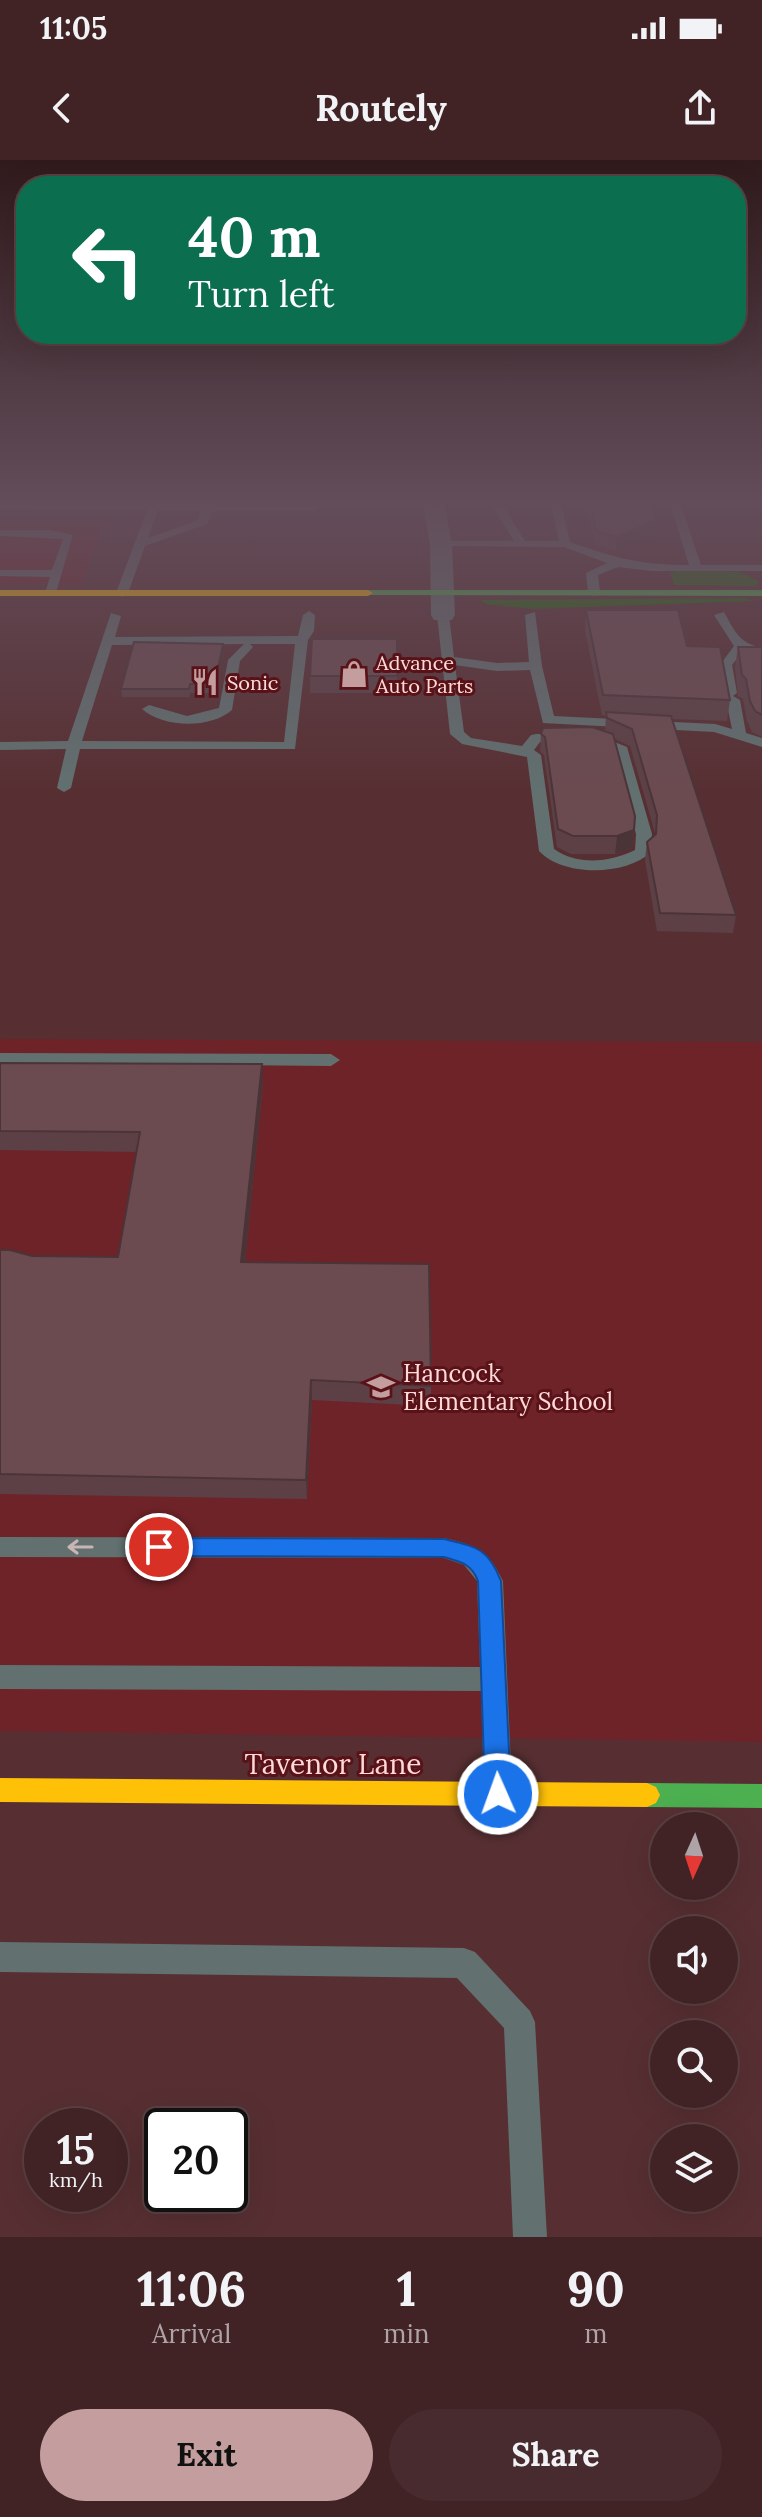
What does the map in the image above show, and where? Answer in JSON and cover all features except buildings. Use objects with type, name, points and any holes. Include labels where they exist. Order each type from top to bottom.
[{"type":"main road","points":[[116,616],[120,600]]},
{"type":"main road","points":[[261,600],[443,609],[524,600]]},
{"type":"main road","name":"Tavenor Lane","points":[[0,1790],[762,1796]]},
{"type":"street","points":[[443,600],[443,609]]},
{"type":"lane","points":[[443,609],[457,734],[467,741],[534,755],[547,851],[556,859],[577,864],[629,860],[643,852],[644,834],[620,747],[592,737],[536,738],[526,751]]},
{"type":"lane","points":[[0,746],[290,746],[302,640],[308,631],[309,615]]},
{"type":"lane","points":[[531,615],[536,666],[548,720],[715,728],[762,743]]},
{"type":"lane","points":[[720,615],[730,638],[740,647],[762,651]]},
{"type":"lane","points":[[64,788],[74,745],[116,616]]},
{"type":"lane","points":[[108,641],[302,640]]},
{"type":"lane","points":[[149,709],[169,719],[206,720],[225,710],[234,660],[247,647]]},
{"type":"lane","points":[[740,647],[726,665],[740,737]]},
{"type":"lane","points":[[449,660],[497,667],[536,666]]},
{"type":"lane","points":[[0,1058],[331,1060]]},
{"type":"lane","points":[[0,1547],[444,1548],[470,1555],[483,1564],[490,1581],[498,1794]]},
{"type":"lane","points":[[0,1677],[494,1679]]},
{"type":"lane","points":[[0,1957],[464,1963],[519,2022],[530,2237]]},
{"type":"shaded area","name":"Hancock Elementary School","points":[[0,1039],[762,1042],[762,1742],[0,1731]]},
{"type":"green space","points":[[481,600],[754,601],[532,609],[485,604]]},
{"type":"traffic: fast","points":[[647,1795],[762,1796]]},
{"type":"traffic: slow","points":[[0,1790],[647,1795]]},
{"type":"place","name":"Advance Auto Parts","points":[[354,674]]},
{"type":"place","name":"Sonic","points":[[205,682]]},
{"type":"place","name":"Hancock Elementary School","points":[[381,1387]]},
{"type":"route","points":[[159,1547],[444,1548],[470,1555],[483,1564],[490,1581],[498,1794]]}]
